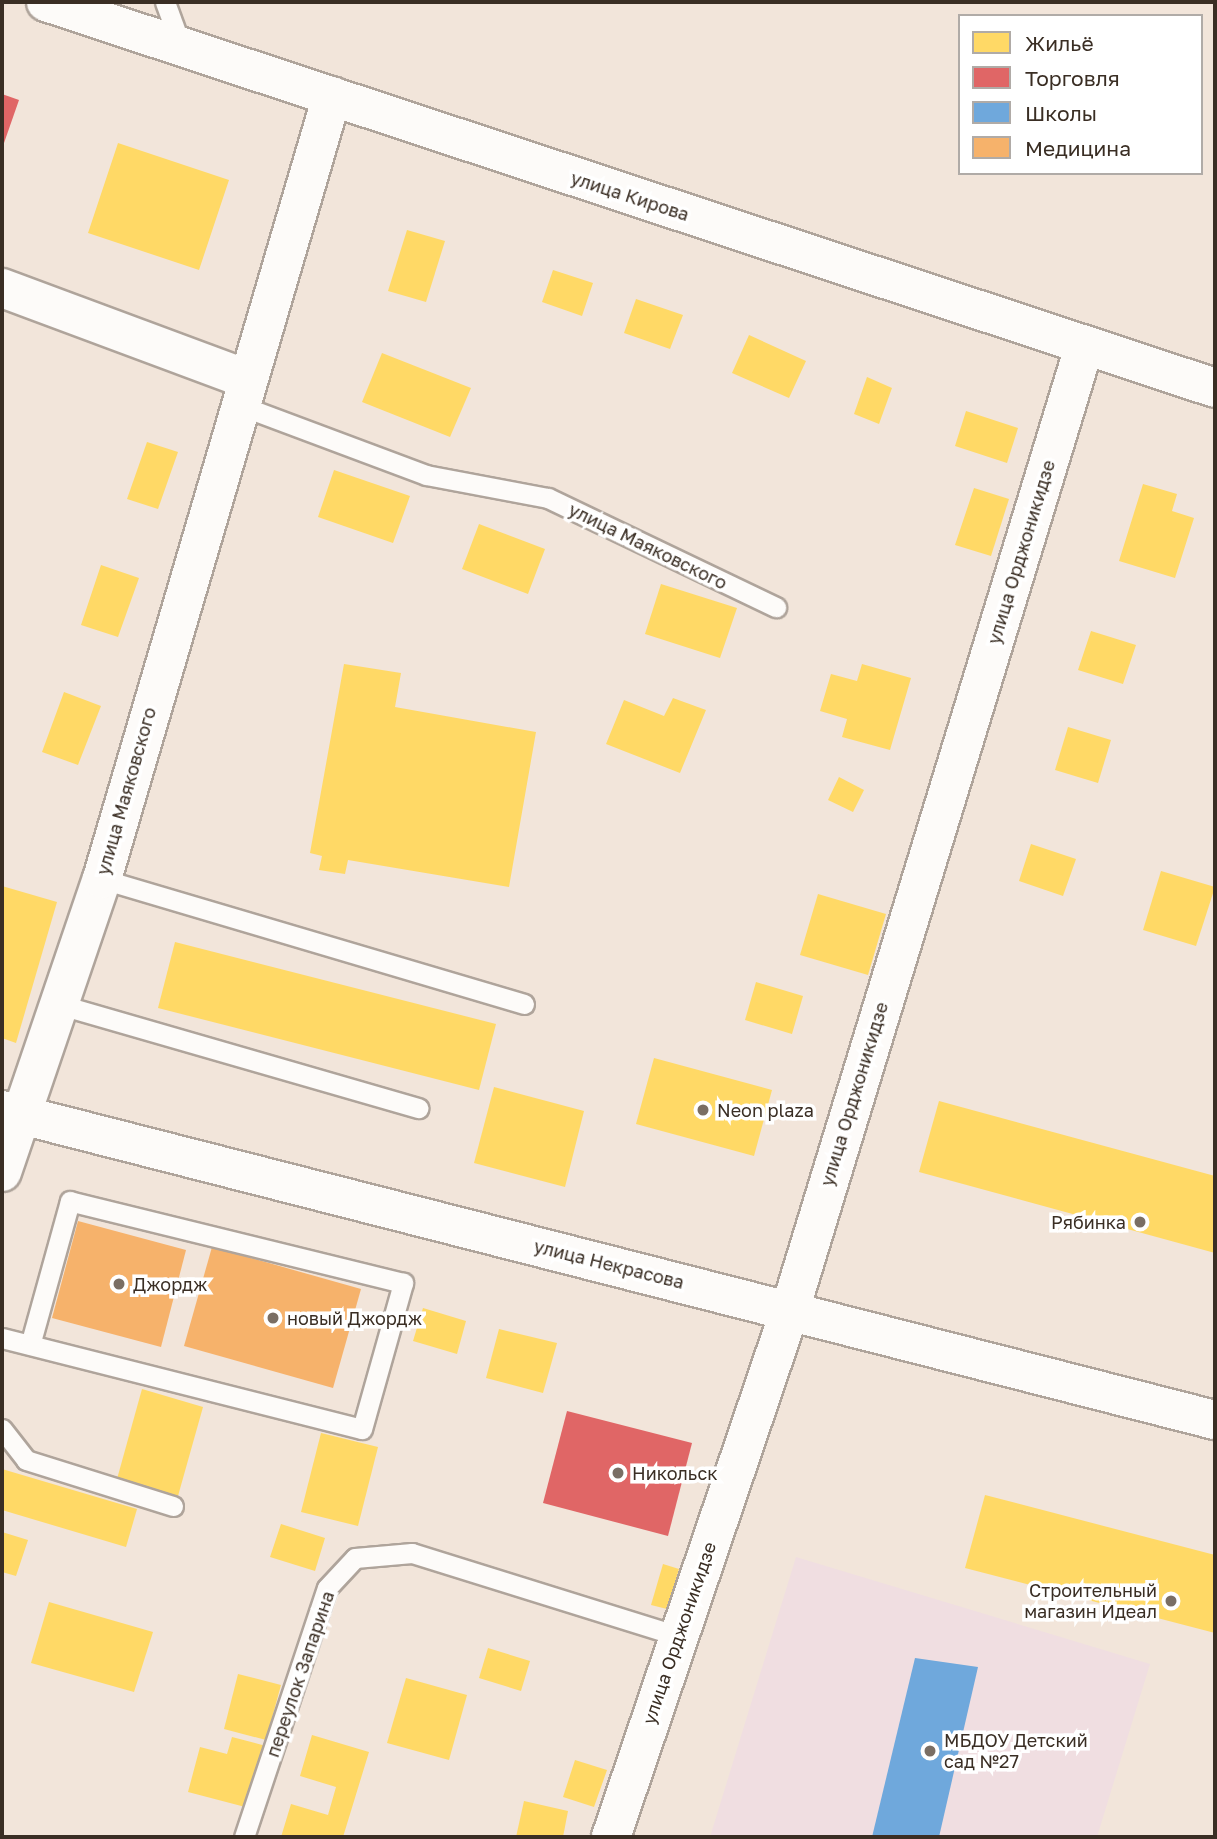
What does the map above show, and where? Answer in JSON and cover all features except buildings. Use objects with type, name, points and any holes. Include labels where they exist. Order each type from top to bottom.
[{"type":"main road","name":"улица Кирова","points":[[46,2],[180,43],[332,96],[1215,388]]},
{"type":"main road","name":"улица Маяковского","points":[[2,1172],[11,1112],[61,1005],[102,879],[332,96]]},
{"type":"main road","points":[[2,288],[243,392]]},
{"type":"main road","name":"улица Орджоникидзе","points":[[611,1837],[790,1310],[1084,346]]},
{"type":"main road","name":"улица Некрасова","points":[[11,1112],[1215,1420]]},
{"type":"lane","points":[[165,2],[180,43]]},
{"type":"lane","name":"улица Маяковского","points":[[243,392],[426,475],[548,498],[776,607]]},
{"type":"lane","points":[[102,879],[524,1004]]},
{"type":"lane","points":[[61,1005],[418,1108]]},
{"type":"lane","points":[[2,1338],[362,1429],[403,1283],[71,1201],[30,1345]]},
{"type":"lane","points":[[2,1429],[26,1460],[173,1506]]},
{"type":"lane","name":"переулок Запарина","points":[[244,1837],[327,1588],[355,1558],[412,1553],[678,1636]]},
{"type":"shaded area","name":"МБДОУ Детский сад №27","points":[[796,1557],[1150,1664],[1097,1837],[710,1837]]},
{"type":"place","name":"Neon plaza","points":[[703,1110]]},
{"type":"place","name":"Рябинка","points":[[1140,1222]]},
{"type":"place","name":"Джордж","points":[[119,1284]]},
{"type":"place","name":"новый Джордж","points":[[273,1318]]},
{"type":"place","name":"Никольск","points":[[618,1473]]},
{"type":"place","name":"Строительный магазин Идеал","points":[[1171,1601]]},
{"type":"place","name":"МБДОУ Детский сад №27","points":[[930,1751]]}]
